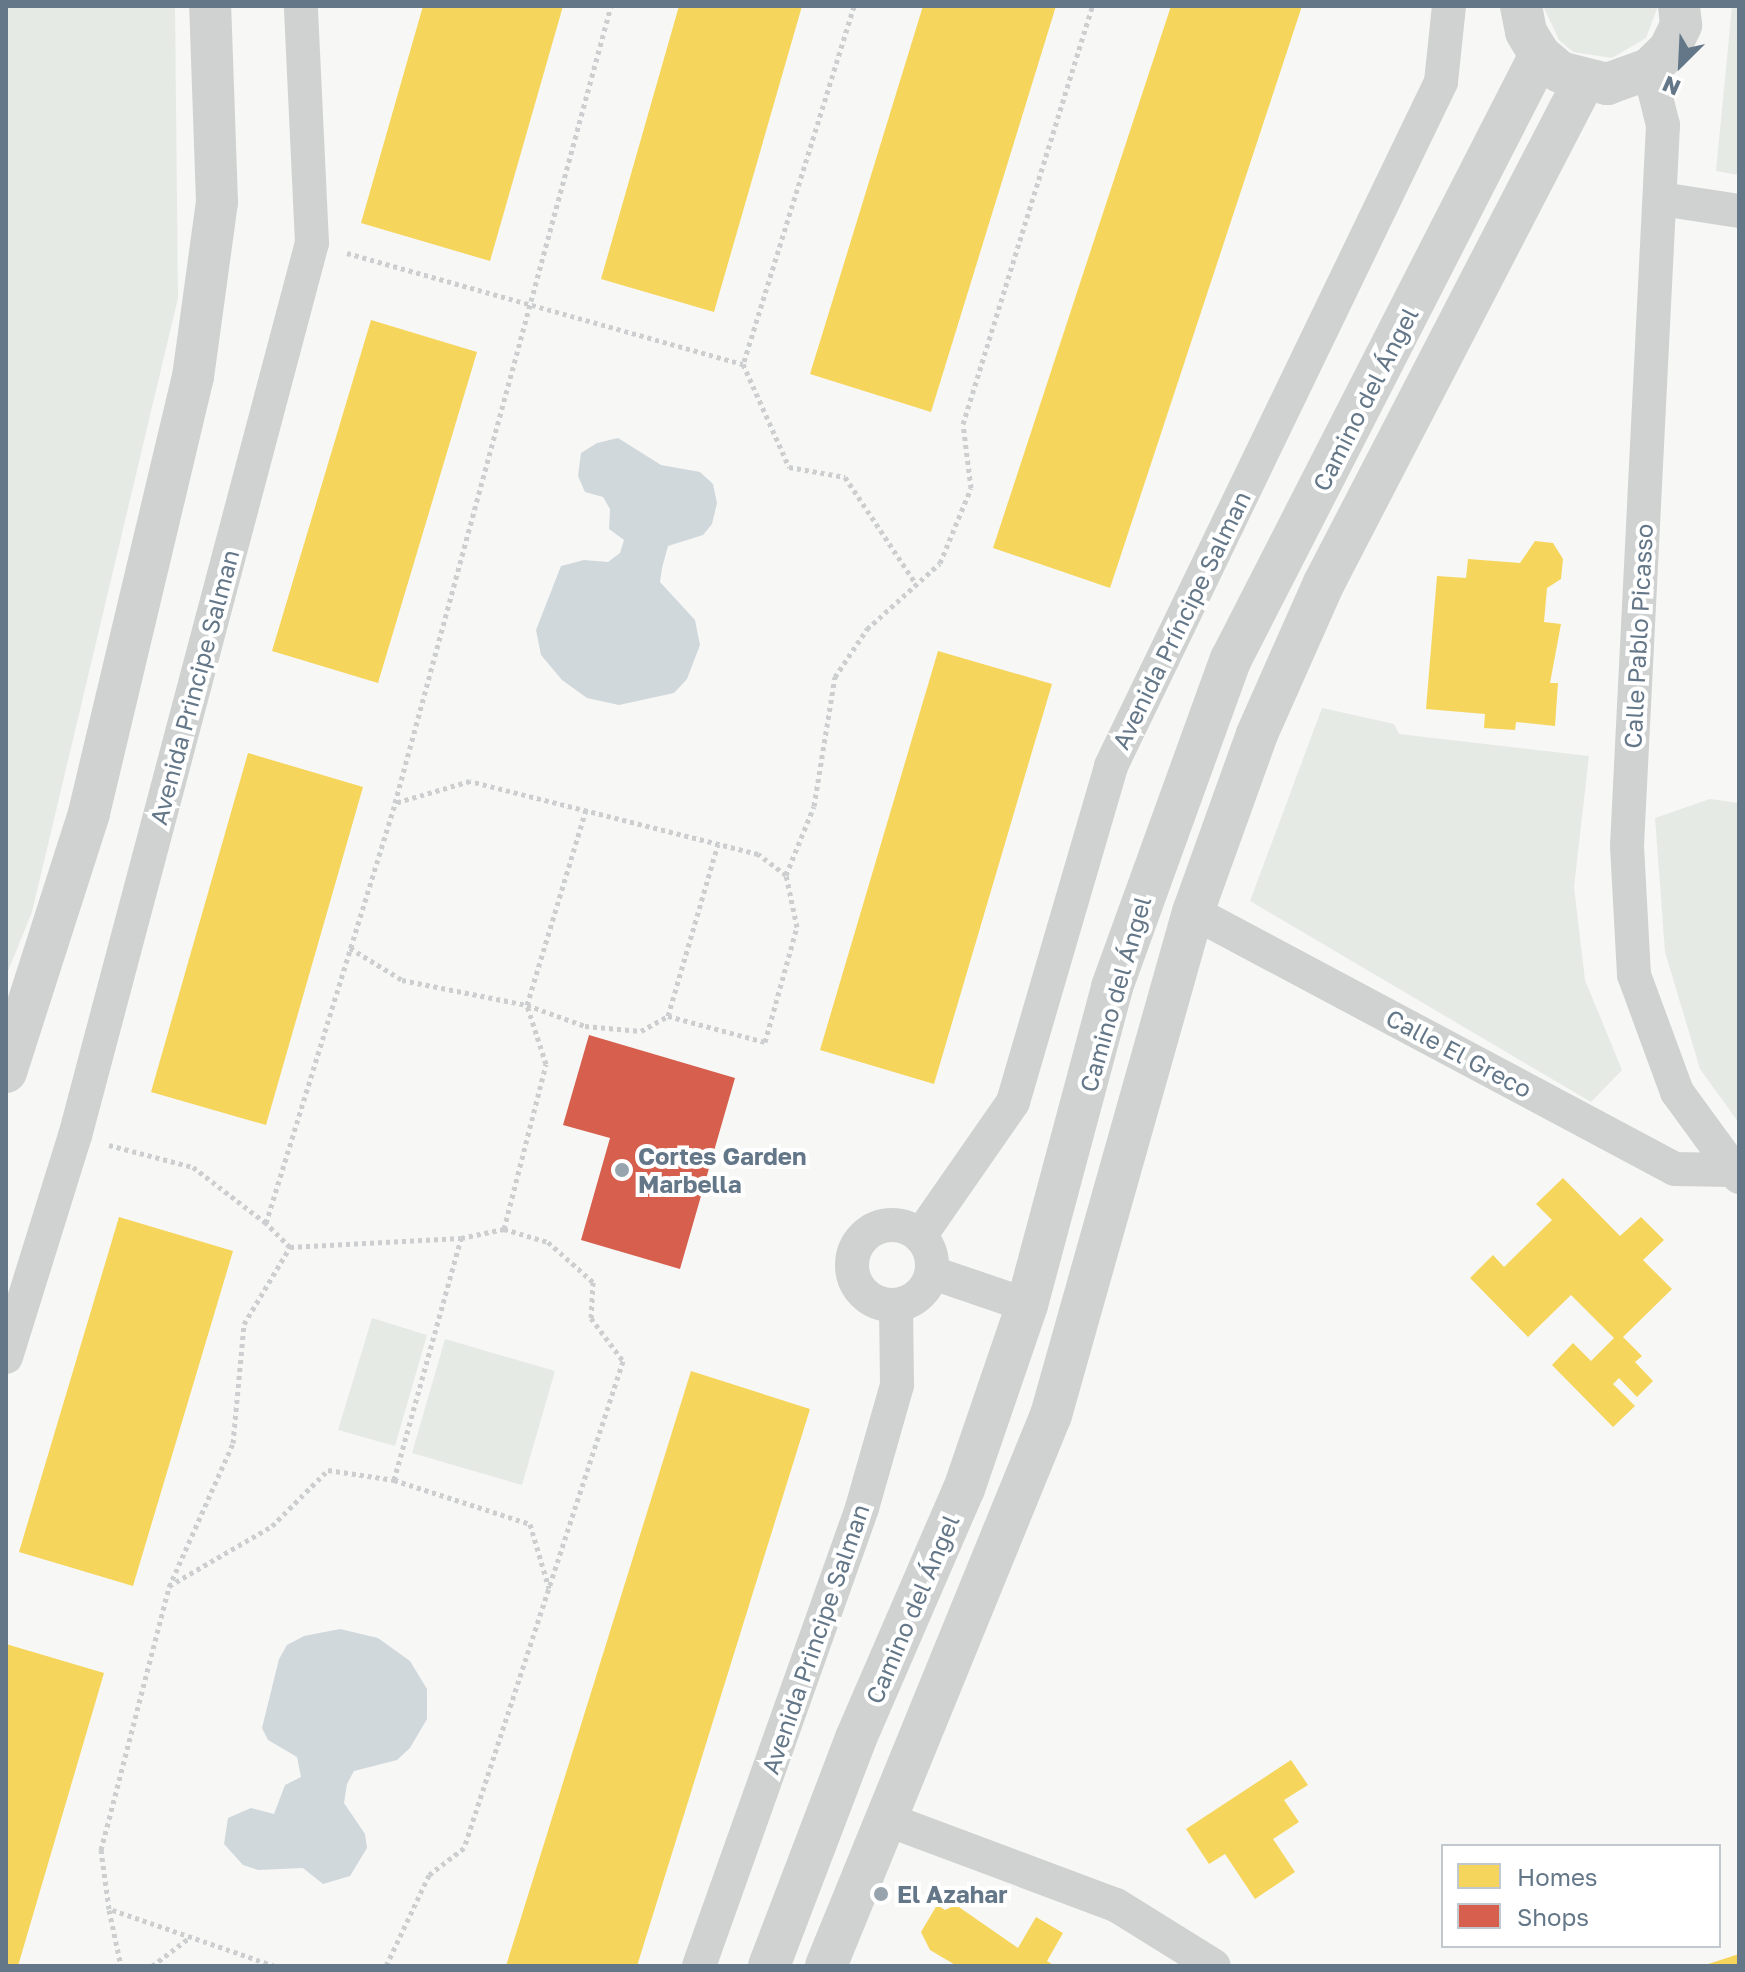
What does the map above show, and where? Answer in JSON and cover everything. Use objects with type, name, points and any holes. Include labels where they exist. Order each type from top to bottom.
[{"type":"street","points":[[6,1072],[89,813],[193,377],[217,202],[210,6]]},
{"type":"street","name":"Avenida Principe Salman","points":[[6,1357],[75,1136],[312,243],[301,6]]},
{"type":"street","name":"Avenida Príncipe Salman","points":[[920,1236],[1013,1102],[1111,766],[1441,82],[1449,6]]},
{"type":"street","points":[[1521,6],[1526,32],[1540,55],[1560,72],[1584,81],[1607,84],[1649,69],[1669,50],[1681,25],[1679,6]]},
{"type":"street","name":"Camino del Ángel","points":[[769,1966],[856,1738],[964,1489],[1027,1305],[1112,987],[1231,659],[1540,55]]},
{"type":"street","name":"Calle Pablo Picasso","points":[[1649,69],[1663,125],[1627,846],[1634,975],[1677,1092],[1735,1173]]},
{"type":"street","name":"Camino del Ángel","points":[[826,1966],[883,1818],[1051,1415],[1193,912],[1257,734],[1324,583],[1584,81]]},
{"type":"street","points":[[1661,199],[1739,211]]},
{"type":"street","name":"Calle El Greco","points":[[1193,912],[1675,1169],[1735,1173]]},
{"type":"street","points":[[883,1225],[903,1226],[920,1236],[931,1253],[933,1273],[920,1295],[896,1306],[876,1302],[860,1290],[852,1272],[854,1252],[865,1235],[883,1225]]},
{"type":"street","points":[[933,1273],[1027,1305]]},
{"type":"street","name":"Avenida Principe Salman","points":[[699,1966],[862,1508],[897,1385],[896,1306]]},
{"type":"street","points":[[883,1818],[1116,1905],[1214,1966]]},
{"type":"path","points":[[266,1223],[395,803],[533,305],[611,6]]},
{"type":"path","points":[[854,6],[743,364],[789,467],[845,477],[916,584]]},
{"type":"path","points":[[350,948],[402,980],[527,1005],[585,1026],[641,1031],[668,1016],[765,1042],[797,927],[786,875],[814,806],[835,677],[867,629],[940,563],[971,488],[963,424],[1092,6]]},
{"type":"path","points":[[312,243],[743,364]]},
{"type":"path","points":[[395,803],[470,781],[758,854],[786,875]]},
{"type":"path","points":[[504,1229],[546,1064],[527,1005],[586,810]]},
{"type":"path","points":[[668,1016],[718,844]]},
{"type":"path","points":[[75,1136],[193,1167],[266,1223],[290,1247],[461,1238],[504,1229],[548,1242],[593,1282],[591,1318],[623,1361],[464,1848],[429,1875],[386,1966]]},
{"type":"path","points":[[394,1480],[461,1238]]},
{"type":"path","points":[[121,1966],[101,1850],[169,1587],[233,1443],[244,1324],[290,1247]]},
{"type":"path","points":[[169,1587],[272,1526],[328,1470],[394,1480],[530,1524],[549,1589]]},
{"type":"path","points":[[109,1909],[275,1966]]},
{"type":"path","points":[[152,1966],[189,1938]]},
{"type":"shaded area","points":[[6,6],[175,6],[178,298],[32,912],[6,976]]},
{"type":"shaded area","points":[[1658,6],[1646,38],[1612,58],[1573,52],[1559,40],[1544,8]]},
{"type":"shaded area","points":[[1732,6],[1739,6],[1739,175],[1716,171]]},
{"type":"shaded area","points":[[618,438],[661,465],[700,472],[713,484],[717,503],[712,524],[703,535],[668,546],[662,568],[660,582],[695,620],[700,645],[687,679],[674,693],[619,705],[587,698],[562,680],[541,655],[536,630],[561,566],[584,560],[608,562],[620,553],[624,540],[609,529],[610,509],[603,497],[585,492],[578,476],[581,453],[597,443]]},
{"type":"shaded area","points":[[1322,708],[1394,724],[1399,734],[1589,756],[1574,887],[1585,980],[1622,1070],[1591,1102],[1250,901]]},
{"type":"shaded area","points":[[1710,799],[1739,803],[1739,1123],[1700,1069],[1665,952],[1655,818]]},
{"type":"shaded area","points":[[372,1318],[427,1335],[395,1446],[338,1430]]},
{"type":"shaded area","points":[[445,1339],[555,1371],[522,1485],[412,1453]]},
{"type":"shaded area","points":[[340,1629],[378,1638],[410,1661],[427,1689],[427,1719],[410,1748],[397,1760],[354,1771],[347,1784],[344,1803],[365,1834],[367,1848],[350,1876],[323,1884],[303,1868],[258,1870],[243,1865],[224,1844],[228,1818],[251,1808],[274,1814],[285,1785],[301,1777],[297,1757],[268,1740],[262,1728],[279,1659],[287,1645],[304,1636]]},
{"type":"building: Homes","points":[[423,6],[563,6],[490,261],[361,223]]},
{"type":"building: Homes","points":[[679,6],[802,6],[714,312],[601,279]]},
{"type":"building: Homes","points":[[923,6],[1056,6],[931,412],[810,374]]},
{"type":"building: Homes","points":[[1171,6],[1302,6],[1110,588],[993,548]]},
{"type":"building: Homes","points":[[371,320],[477,352],[378,683],[272,651]]},
{"type":"building: Homes","points":[[1535,541],[1553,543],[1563,559],[1561,579],[1547,588],[1544,622],[1561,624],[1550,683],[1558,683],[1555,726],[1516,722],[1515,730],[1484,728],[1485,714],[1426,709],[1437,576],[1466,578],[1468,559],[1520,563]]},
{"type":"building: Homes","points":[[938,651],[1052,684],[934,1084],[820,1050]]},
{"type":"building: Homes","points":[[248,753],[363,787],[266,1125],[151,1092]]},
{"type":"building: Homes","points":[[1563,1178],[1620,1236],[1641,1217],[1664,1240],[1643,1260],[1672,1289],[1623,1337],[1642,1356],[1635,1362],[1653,1381],[1637,1397],[1619,1378],[1613,1384],[1635,1406],[1613,1427],[1552,1365],[1573,1343],[1591,1361],[1614,1338],[1571,1295],[1528,1337],[1470,1278],[1493,1255],[1504,1267],[1552,1220],[1536,1204]]},
{"type":"building: Homes","points":[[119,1217],[233,1251],[133,1586],[19,1552]]},
{"type":"building: Homes","points":[[691,1371],[810,1409],[637,1966],[506,1966]]},
{"type":"building: Homes","points":[[6,1644],[104,1673],[18,1966],[6,1966]]},
{"type":"building: Homes","points":[[1291,1760],[1308,1785],[1284,1800],[1299,1822],[1273,1839],[1295,1872],[1255,1899],[1225,1854],[1209,1864],[1186,1829]]},
{"type":"building: Homes","points":[[937,1905],[945,1910],[956,1905],[1018,1948],[1036,1917],[1063,1933],[1047,1961],[1055,1966],[957,1966],[930,1950],[921,1932]]},
{"type":"building: Homes","points":[[1739,1954],[1739,1966],[1705,1966],[1705,1965]]},
{"type":"building: Shops","points":[[589,1035],[735,1078],[680,1269],[581,1240],[610,1138],[563,1125]]},
{"type":"place","name":"Cortes Garden Marbella","points":[[622,1170]]},
{"type":"place","name":"El Azahar","points":[[881,1894]]}]
